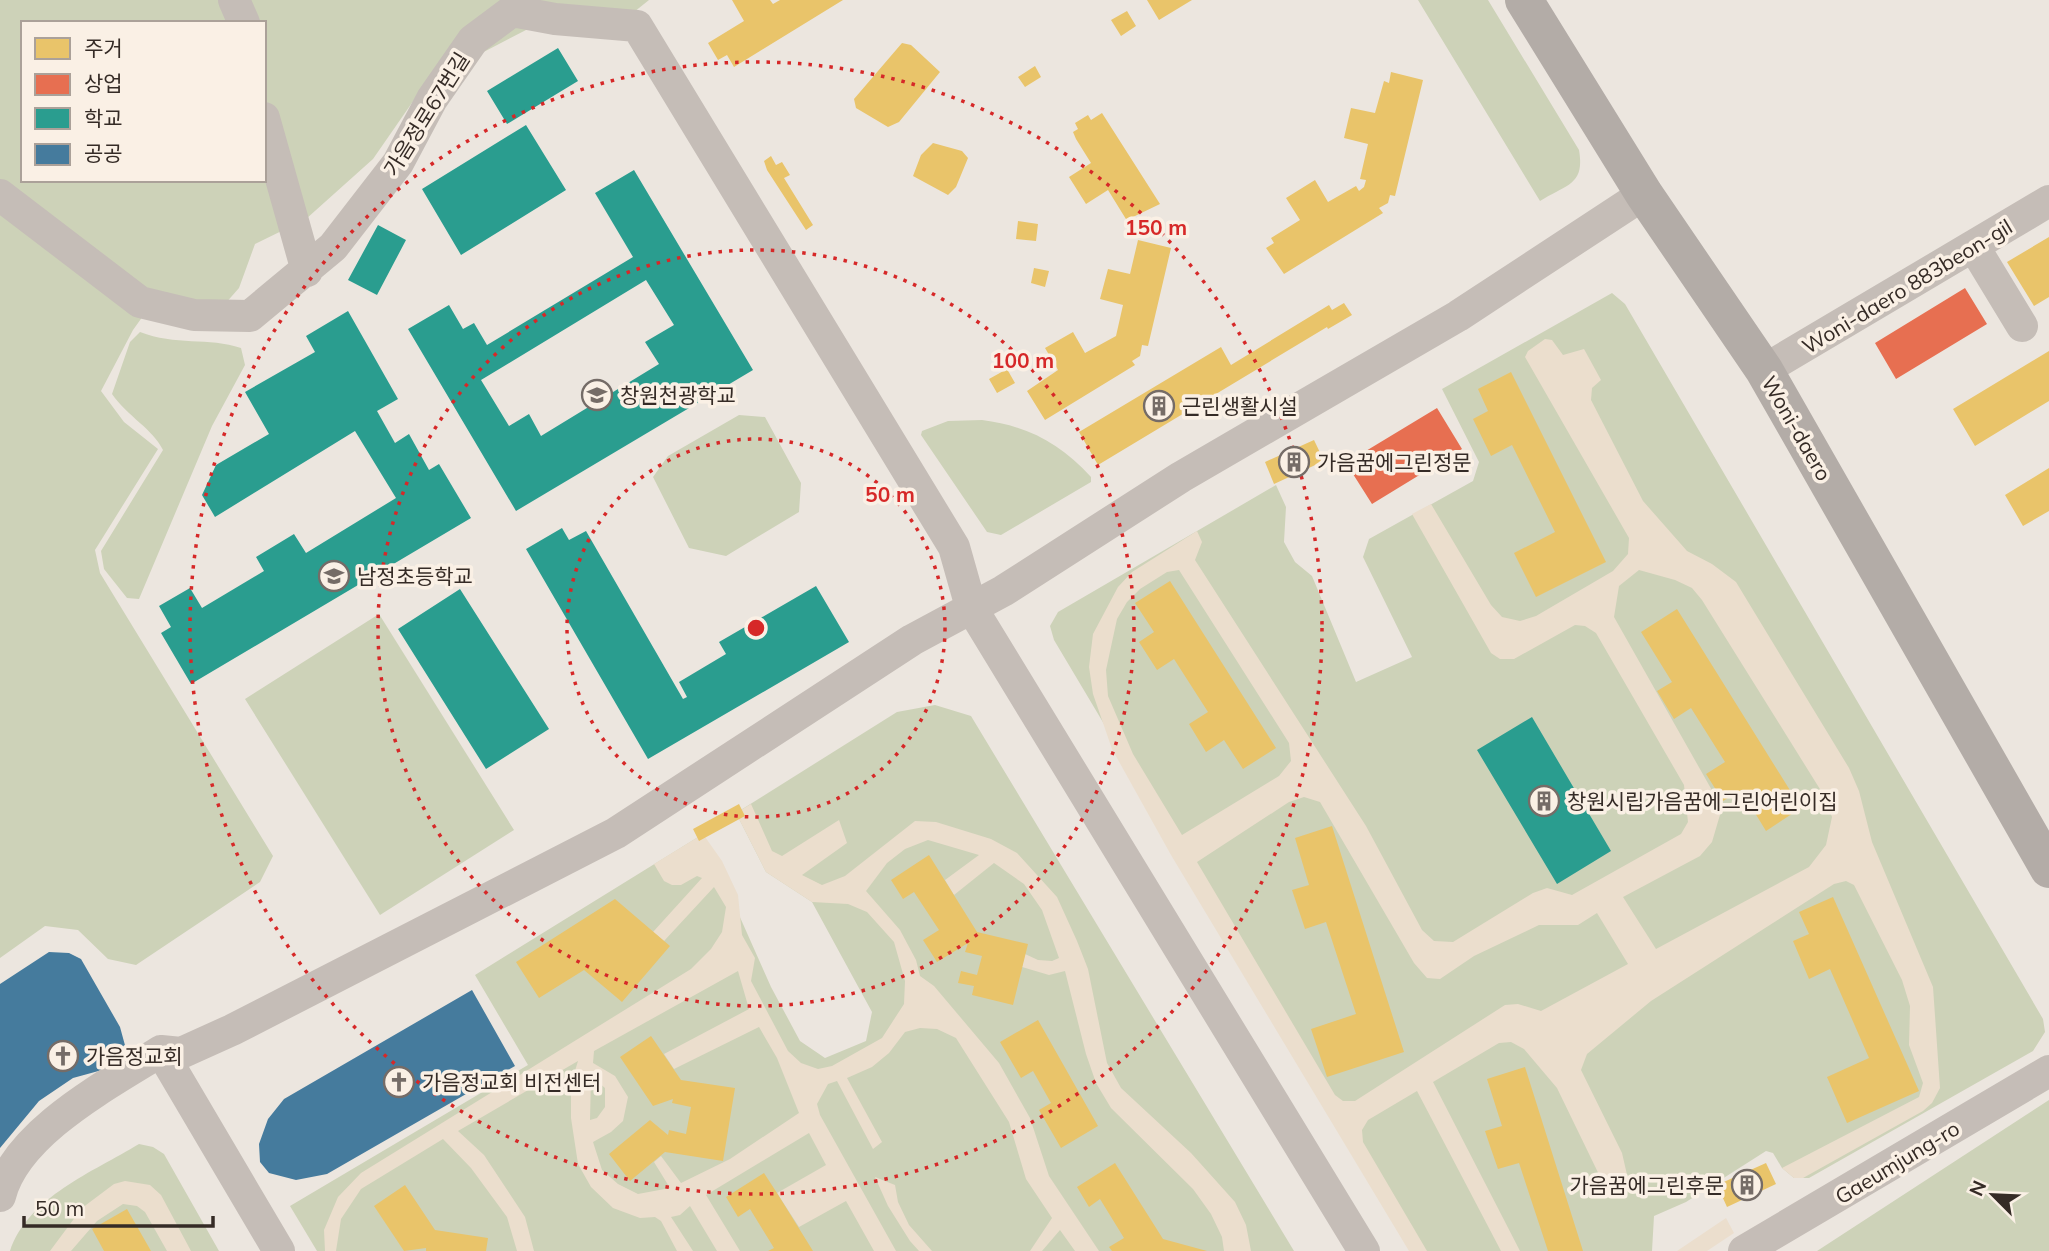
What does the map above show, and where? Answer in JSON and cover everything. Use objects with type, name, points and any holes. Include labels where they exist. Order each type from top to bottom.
[{"type":"main road","name":"Woni-daero","points":[[1524,0],[1644,194],[1764,370],[2049,869]]},
{"type":"street","points":[[234,0],[243,21]]},
{"type":"street","name":"가음정로67번길","points":[[0,195],[140,302],[194,315],[250,316],[333,247],[398,163],[432,99],[473,40],[512,10],[555,19],[637,26],[954,547],[971,607]]},
{"type":"street","points":[[266,125],[307,271]]},
{"type":"street","points":[[0,1196],[4,1181],[53,1121],[161,1051],[181,1053],[232,1030],[592,847],[912,640],[1003,591],[1181,477],[1458,316],[1644,194]]},
{"type":"street","name":"Woni-daero 883beon-gil","points":[[1764,370],[2049,201]]},
{"type":"street","points":[[1974,247],[2022,326]]},
{"type":"street","points":[[971,607],[1364,1251]]},
{"type":"street","points":[[161,1051],[279,1251]]},
{"type":"street","name":"Gaeumjung-ro","points":[[1744,1251],[2049,1071]]},
{"type":"green space","points":[[0,0],[649,0],[634,12],[526,30],[476,56],[416,97],[373,159],[306,219],[255,244],[239,288],[217,313],[158,295],[133,330],[101,391],[124,422],[158,449],[95,550],[100,573],[273,856],[260,882],[136,965],[108,959],[78,930],[45,926],[0,958]]},
{"type":"green space","points":[[1418,0],[1488,0],[1579,150],[1579,170],[1566,187],[1540,201]]},
{"type":"green space","points":[[1612,293],[1625,304],[2043,1019],[2045,1032],[2033,1051],[1809,1178],[1794,1178],[1782,1168],[1773,1153],[1766,1151],[1686,1202],[1654,1216],[1652,1251],[1418,1251],[1054,640],[1050,626],[1058,612],[1276,485],[1286,507],[1284,542],[1295,562],[1312,576],[1356,682],[1412,657],[1363,557],[1369,539],[1473,481],[1479,462],[1442,389]]},
{"type":"green space","points":[[140,332],[166,339],[217,343],[241,348],[245,365],[212,426],[139,599],[127,598],[104,569],[101,551],[163,450],[153,435],[112,394],[130,342]]},
{"type":"green space","points":[[739,415],[765,417],[801,483],[799,512],[726,556],[689,548],[653,477],[668,456]]},
{"type":"green space","points":[[982,420],[1014,427],[1042,438],[1079,465],[1091,477],[1091,482],[1001,535],[987,532],[921,435],[922,431],[948,421]]},
{"type":"green space","points":[[379,614],[514,830],[380,915],[245,699]]},
{"type":"green space","points":[[935,705],[971,716],[1294,1251],[317,1251],[290,1206],[528,1065],[475,975],[703,834],[771,987],[800,1041],[825,1058],[866,1041],[872,1012],[812,902],[766,872],[736,813],[897,712]]},
{"type":"green space","points":[[2049,1100],[2049,1251],[1817,1251]]},
{"type":"green space","points":[[139,1144],[153,1147],[164,1154],[219,1251],[10,1251],[31,1215],[47,1201],[83,1176]]},
{"type":"shaded area","points":[[1545,339],[1552,340],[1563,355],[1584,349],[1601,380],[1592,388],[1591,400],[1643,501],[1687,551],[1712,564],[1736,582],[1849,768],[1859,791],[1872,842],[1933,987],[1940,1088],[1932,1103],[1923,1111],[1803,1178],[1794,1178],[1782,1168],[1919,1097],[1923,1083],[1909,1045],[1910,1006],[1902,980],[1854,885],[1846,881],[1834,884],[1651,1001],[1587,1054],[1581,1070],[1622,1153],[1628,1179],[1606,1189],[1557,1088],[1524,1049],[1511,1042],[1499,1043],[1433,1082],[1520,1251],[1501,1251],[1417,1091],[1368,1120],[1362,1130],[1363,1142],[1427,1251],[1409,1251],[1171,855],[1112,749],[1093,694],[1089,667],[1093,634],[1118,587],[1132,572],[1197,531],[1202,542],[1195,560],[1366,826],[1422,930],[1434,941],[1453,942],[1533,893],[1547,888],[1572,895],[1681,834],[1688,822],[1684,785],[1596,633],[1585,626],[1575,625],[1514,659],[1500,659],[1491,653],[1412,514],[1431,504],[1491,605],[1502,617],[1520,621],[1536,616],[1613,571],[1628,554],[1629,538],[1525,357],[1528,351]],"holes":[[[1179,570],[1289,743],[1291,761],[1279,776],[1182,835],[1133,754],[1108,696],[1106,670],[1117,619],[1127,602],[1140,589],[1167,572]],[[1639,570],[1675,580],[1692,588],[1823,794],[1832,817],[1826,845],[1809,867],[1656,949],[1623,897],[1700,856],[1712,842],[1722,808],[1614,617],[1619,586]],[[1304,797],[1320,802],[1414,963],[1427,978],[1440,979],[1474,956],[1539,925],[1578,925],[1597,913],[1628,964],[1541,1011],[1518,1004],[1505,1005],[1355,1101],[1343,1101],[1335,1095],[1197,862],[1289,802]]]},
{"type":"shaded area","points":[[751,804],[772,851],[782,856],[839,820],[847,843],[802,875],[822,885],[845,876],[915,821],[936,822],[991,839],[1017,853],[1057,897],[1077,941],[1088,969],[1107,1063],[1121,1088],[1191,1153],[1235,1202],[1246,1225],[1251,1251],[1224,1251],[1222,1237],[1211,1214],[1193,1189],[1111,1108],[1096,1083],[1086,1054],[1065,971],[1049,975],[1022,967],[1025,954],[1038,960],[1052,961],[1059,958],[1042,910],[1024,884],[994,863],[954,895],[945,880],[979,855],[928,840],[905,849],[887,863],[866,891],[900,930],[916,960],[920,976],[934,986],[999,1063],[1030,1118],[1049,1176],[1099,1251],[1075,1251],[1060,1230],[1042,1251],[1030,1251],[1052,1218],[1026,1179],[1009,1122],[956,1038],[937,1029],[920,1028],[905,1032],[889,1053],[872,1067],[847,1078],[882,1142],[873,1149],[837,1081],[828,1084],[817,1104],[820,1115],[896,1251],[874,1251],[846,1201],[799,1227],[777,1193],[826,1165],[809,1133],[706,1195],[740,1251],[717,1251],[690,1206],[680,1215],[671,1217],[693,1251],[677,1251],[661,1221],[655,1217],[640,1218],[613,1208],[591,1187],[578,1164],[571,1118],[571,1084],[578,1061],[458,1131],[484,1155],[525,1217],[534,1251],[517,1251],[507,1217],[471,1168],[443,1139],[361,1189],[341,1219],[336,1251],[325,1251],[324,1230],[338,1197],[361,1173],[691,969],[711,949],[722,932],[726,907],[714,887],[664,941],[653,932],[702,878],[697,876],[681,885],[672,885],[664,881],[654,864],[703,834],[722,861],[738,895],[742,935],[755,958],[751,981],[788,1051],[801,1063],[818,1069],[832,1066],[882,1038],[904,1004],[905,981],[894,942],[867,912],[848,904],[812,902],[766,872],[736,813]],"holes":[[[738,971],[749,1009],[664,1054],[674,1069],[759,1027],[777,1058],[799,1113],[730,1159],[681,1183],[661,1156],[654,1162],[670,1188],[638,1194],[618,1184],[602,1170],[593,1142],[611,1132],[623,1121],[628,1097],[615,1076],[593,1063],[594,1051]],[[591,1076],[605,1088],[605,1107],[597,1118],[590,1120]]]},
{"type":"shaded area","points":[[875,1177],[895,1185],[898,1202],[909,1225],[932,1251],[919,1251],[910,1241],[888,1206]]},
{"type":"shaded area","points":[[125,1181],[150,1185],[161,1195],[191,1251],[167,1251],[145,1212],[137,1206],[123,1204],[97,1221],[71,1251],[50,1251],[82,1208],[114,1184]]},
{"type":"shaded area","points":[[1726,1218],[1734,1233],[1707,1251],[1677,1251]]},
{"type":"building: 주거","points":[[732,0],[770,0],[773,4],[780,0],[843,0],[734,67],[727,55],[718,60],[708,43],[744,21]]},
{"type":"building: 주거","points":[[1147,0],[1192,0],[1159,20]]},
{"type":"building: 주거","points":[[1127,11],[1136,26],[1121,36],[1111,20]]},
{"type":"building: 주거","points":[[902,43],[911,45],[940,72],[899,122],[888,127],[856,108],[854,99]]},
{"type":"building: 주거","points":[[1035,66],[1041,77],[1025,87],[1018,77]]},
{"type":"building: 주거","points":[[1391,72],[1423,80],[1395,196],[1390,195],[1388,203],[1379,208],[1383,213],[1284,274],[1266,248],[1274,243],[1271,238],[1300,220],[1286,198],[1315,180],[1328,202],[1356,186],[1359,191],[1364,187],[1366,180],[1360,179],[1368,144],[1344,138],[1351,108],[1375,113],[1384,81],[1389,83]]},
{"type":"building: 주거","points":[[1102,113],[1160,204],[1133,217],[1129,224],[1108,190],[1086,204],[1069,177],[1091,163],[1073,132],[1078,129],[1075,123],[1088,115],[1091,120]]},
{"type":"building: 주거","points":[[933,143],[962,151],[968,158],[956,187],[948,195],[913,176],[921,155]]},
{"type":"building: 주거","points":[[771,156],[776,165],[782,162],[790,175],[784,178],[813,225],[806,230],[767,170],[764,161]]},
{"type":"building: 주거","points":[[1018,221],[1038,224],[1036,241],[1016,239]]},
{"type":"building: 주거","points":[[2049,237],[2049,297],[2034,306],[2007,262]]},
{"type":"building: 주거","points":[[1138,240],[1171,248],[1148,346],[1142,345],[1140,356],[1132,361],[1135,365],[1045,420],[1027,391],[1058,370],[1045,348],[1073,332],[1085,353],[1116,336],[1123,305],[1100,299],[1108,269],[1130,274]]},
{"type":"building: 주거","points":[[1034,268],[1049,271],[1045,287],[1031,283]]},
{"type":"building: 주거","name":"근린생활시설","points":[[1344,303],[1352,315],[1328,329],[1327,327],[1098,465],[1079,432],[1221,347],[1231,365],[1329,305],[1332,310]]},
{"type":"building: 주거","points":[[2049,351],[2049,401],[1975,446],[1953,409]]},
{"type":"building: 주거","points":[[1007,369],[1015,383],[997,393],[989,379]]},
{"type":"building: 주거","points":[[1511,372],[1606,562],[1536,597],[1514,553],[1555,532],[1512,445],[1491,456],[1473,419],[1488,411],[1478,389]]},
{"type":"building: 주거","name":"가음꿈에그린정문","points":[[1314,440],[1324,461],[1274,484],[1265,462]]},
{"type":"building: 주거","points":[[2049,468],[2049,511],[2023,526],[2005,495]]},
{"type":"building: 주거","points":[[1170,581],[1276,748],[1243,769],[1224,740],[1206,752],[1189,724],[1208,712],[1174,659],[1157,670],[1139,642],[1154,632],[1135,603]]},
{"type":"building: 주거","points":[[1677,609],[1801,808],[1766,831],[1741,790],[1723,801],[1706,774],[1725,762],[1691,708],[1674,719],[1657,691],[1672,682],[1641,632]]},
{"type":"building: 주거","points":[[739,804],[745,816],[699,841],[693,829]]},
{"type":"building: 주거","points":[[1332,826],[1404,1052],[1327,1077],[1311,1029],[1356,1014],[1326,922],[1305,929],[1292,890],[1309,885],[1295,838]]},
{"type":"building: 주거","points":[[929,855],[977,932],[1028,944],[1013,1005],[972,995],[974,986],[958,983],[961,971],[977,975],[982,956],[965,952],[968,943],[937,962],[923,940],[939,930],[914,892],[903,899],[891,880]]},
{"type":"building: 주거","points":[[1833,897],[1919,1091],[1847,1123],[1827,1077],[1869,1058],[1830,969],[1809,979],[1793,941],[1809,934],[1799,912]]},
{"type":"building: 주거","points":[[615,899],[670,946],[622,1002],[584,970],[539,998],[516,962]]},
{"type":"building: 주거","points":[[1038,1020],[1098,1126],[1061,1148],[1039,1110],[1051,1103],[1033,1071],[1021,1078],[1000,1042]]},
{"type":"building: 주거","points":[[651,1036],[681,1080],[735,1088],[723,1161],[665,1152],[630,1181],[609,1154],[650,1120],[668,1135],[669,1130],[686,1134],[691,1107],[672,1103],[673,1099],[653,1106],[620,1057]]},
{"type":"building: 주거","points":[[1525,1067],[1583,1251],[1548,1251],[1519,1163],[1498,1169],[1485,1131],[1502,1126],[1487,1079]]},
{"type":"building: 주거","points":[[1115,1163],[1163,1239],[1207,1251],[1112,1251],[1109,1247],[1124,1238],[1100,1199],[1089,1207],[1077,1187]]},
{"type":"building: 주거","name":"가음꿈에그린후문","points":[[1766,1163],[1776,1184],[1727,1207],[1717,1185]]},
{"type":"building: 주거","points":[[764,1173],[813,1251],[768,1251],[774,1248],[750,1209],[738,1217],[726,1197]]},
{"type":"building: 주거","points":[[405,1185],[435,1230],[488,1238],[486,1251],[426,1251],[426,1248],[404,1251],[374,1206]]},
{"type":"building: 주거","points":[[127,1209],[151,1251],[104,1251],[92,1229]]},
{"type":"building: 상업","points":[[1965,288],[1987,324],[1896,379],[1875,343]]},
{"type":"building: 상업","points":[[1437,408],[1462,449],[1372,504],[1346,463]]},
{"type":"building: 학교","points":[[558,48],[578,81],[507,124],[487,91]]},
{"type":"building: 학교","points":[[526,125],[566,190],[461,255],[422,189]]},
{"type":"building: 학교","points":[[634,170],[753,370],[516,511],[408,329],[449,305],[463,329],[474,323],[487,345],[633,257],[595,193]],"holes":[[[646,280],[674,325],[645,342],[659,364],[541,436],[529,414],[509,426],[481,380]]]},
{"type":"building: 학교","points":[[378,225],[406,240],[377,295],[348,280]]},
{"type":"building: 학교","points":[[348,311],[398,399],[377,411],[395,443],[409,434],[429,470],[439,464],[471,518],[191,684],[161,633],[171,627],[159,606],[190,588],[202,608],[264,571],[256,557],[294,534],[306,553],[396,498],[355,431],[215,517],[202,495],[216,465],[269,434],[245,392],[315,352],[306,336]]},
{"type":"building: 학교","points":[[562,528],[569,540],[586,531],[683,699],[687,697],[679,682],[726,654],[719,642],[816,586],[849,642],[648,759],[526,549]]},
{"type":"building: 학교","points":[[460,589],[549,729],[486,769],[398,629]]},
{"type":"building: 학교","name":"창원시립가음꿈에그린어린이집","points":[[1532,717],[1611,851],[1557,884],[1477,750]]},
{"type":"building: 공공","name":"가음정교회","points":[[49,952],[69,953],[81,959],[120,1027],[126,1049],[124,1064],[73,1078],[39,1101],[0,1148],[0,984]]},
{"type":"building: 공공","name":"가음정교회 비전센터","points":[[472,990],[515,1066],[327,1174],[296,1180],[269,1173],[260,1162],[259,1144],[268,1119],[284,1099]]},
{"type":"place","name":"창원천광학교","points":[[597,395]]},
{"type":"place","name":"근린생활시설","points":[[1159,406]]},
{"type":"place","name":"가음꿈에그린정문","points":[[1294,462]]},
{"type":"place","name":"남정초등학교","points":[[334,576]]},
{"type":"place","name":"창원시립가음꿈에그린어린이집","points":[[1544,801]]},
{"type":"place","name":"가음정교회","points":[[63,1056]]},
{"type":"place","name":"가음정교회 비전센터","points":[[399,1082]]},
{"type":"place","name":"가음꿈에그린후문","points":[[1747,1185]]}]
